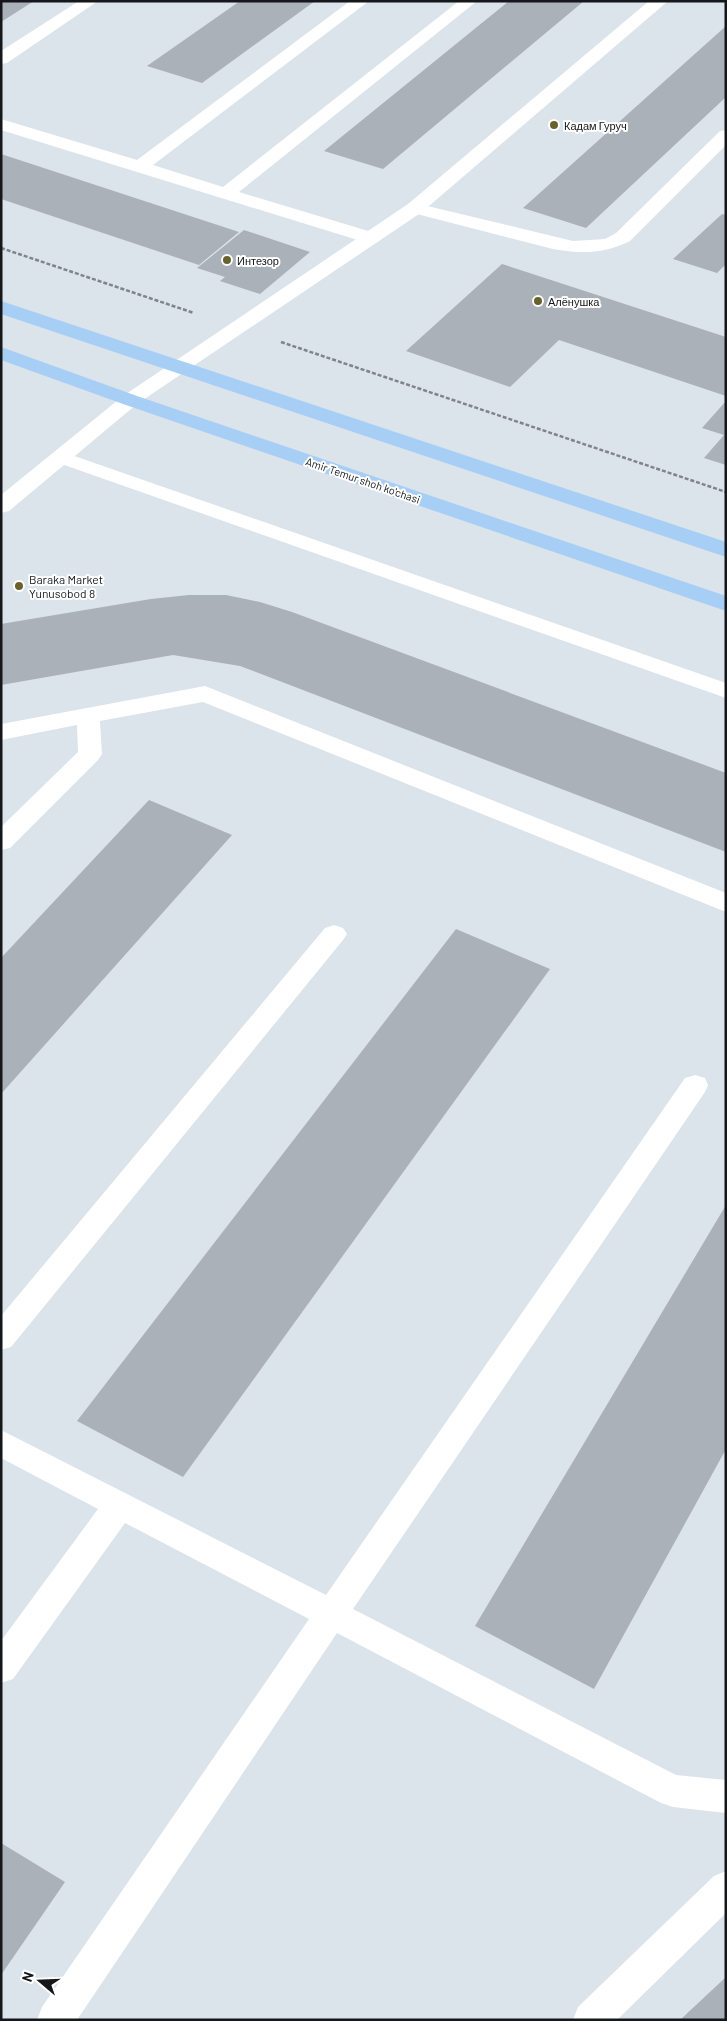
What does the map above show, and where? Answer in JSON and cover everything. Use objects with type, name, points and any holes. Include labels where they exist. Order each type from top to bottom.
[{"type":"main road","points":[[1,307],[726,550]]},
{"type":"main road","name":"Amir Temur shoh ko'chasi","points":[[1,353],[130,400],[726,604]]},
{"type":"street","points":[[1,506],[130,400],[414,208],[660,1]]},
{"type":"lane","points":[[1,59],[90,1]]},
{"type":"lane","points":[[141,166],[361,1]]},
{"type":"lane","points":[[226,193],[469,1]]},
{"type":"lane","points":[[1,124],[371,238]]},
{"type":"lane","points":[[414,208],[553,243],[594,247],[610,244],[623,237],[726,135]]},
{"type":"lane","points":[[60,456],[726,691]]},
{"type":"lane","points":[[1,732],[205,694],[726,903]]},
{"type":"lane","points":[[1,842],[90,754],[88,715]]},
{"type":"lane","points":[[1,1338],[334,934]]},
{"type":"lane","points":[[55,2020],[331,1614],[695,1085]]},
{"type":"lane","points":[[1,1443],[673,1791],[726,1798]]},
{"type":"lane","points":[[1,1668],[120,1504]]},
{"type":"lane","points":[[591,2020],[726,1888]]},
{"type":"path","points":[[1,248],[726,492]]},
{"type":"building","points":[[1,1],[34,1],[1,22]]},
{"type":"building","points":[[240,1],[315,1],[202,83],[147,66]]},
{"type":"building","points":[[509,1],[584,1],[383,169],[324,151]]},
{"type":"building","points":[[726,26],[726,97],[586,228],[523,208]]},
{"type":"building","points":[[1,154],[239,232],[199,265],[1,199]]},
{"type":"building","points":[[722,214],[726,215],[726,264],[717,273],[673,259]]},
{"type":"building","points":[[244,230],[310,252],[260,294],[220,281],[225,277],[197,268]]},
{"type":"building","name":"Алёнушка","points":[[502,264],[726,337],[726,396],[559,340],[510,387],[406,351]]},
{"type":"building","points":[[726,401],[726,465],[704,458],[724,435],[702,428]]},
{"type":"building","points":[[189,595],[226,595],[260,602],[292,612],[726,773],[726,852],[240,666],[173,655],[1,685],[1,624],[151,599]]},
{"type":"building","points":[[149,800],[232,835],[1,1094],[1,958]]},
{"type":"building","points":[[456,929],[550,969],[183,1477],[77,1421]]},
{"type":"building","points":[[726,1205],[726,1449],[594,1689],[475,1626]]},
{"type":"building","points":[[1,1843],[65,1882],[1,1975]]},
{"type":"building","points":[[726,1977],[726,2020],[680,2020]]},
{"type":"place","name":"Кадам Гуруч","points":[[554,125]]},
{"type":"place","name":"Интезор","points":[[227,260]]},
{"type":"place","name":"Алёнушка","points":[[538,301]]},
{"type":"place","name":"Baraka Market Yunusobod 8","points":[[19,586]]}]
